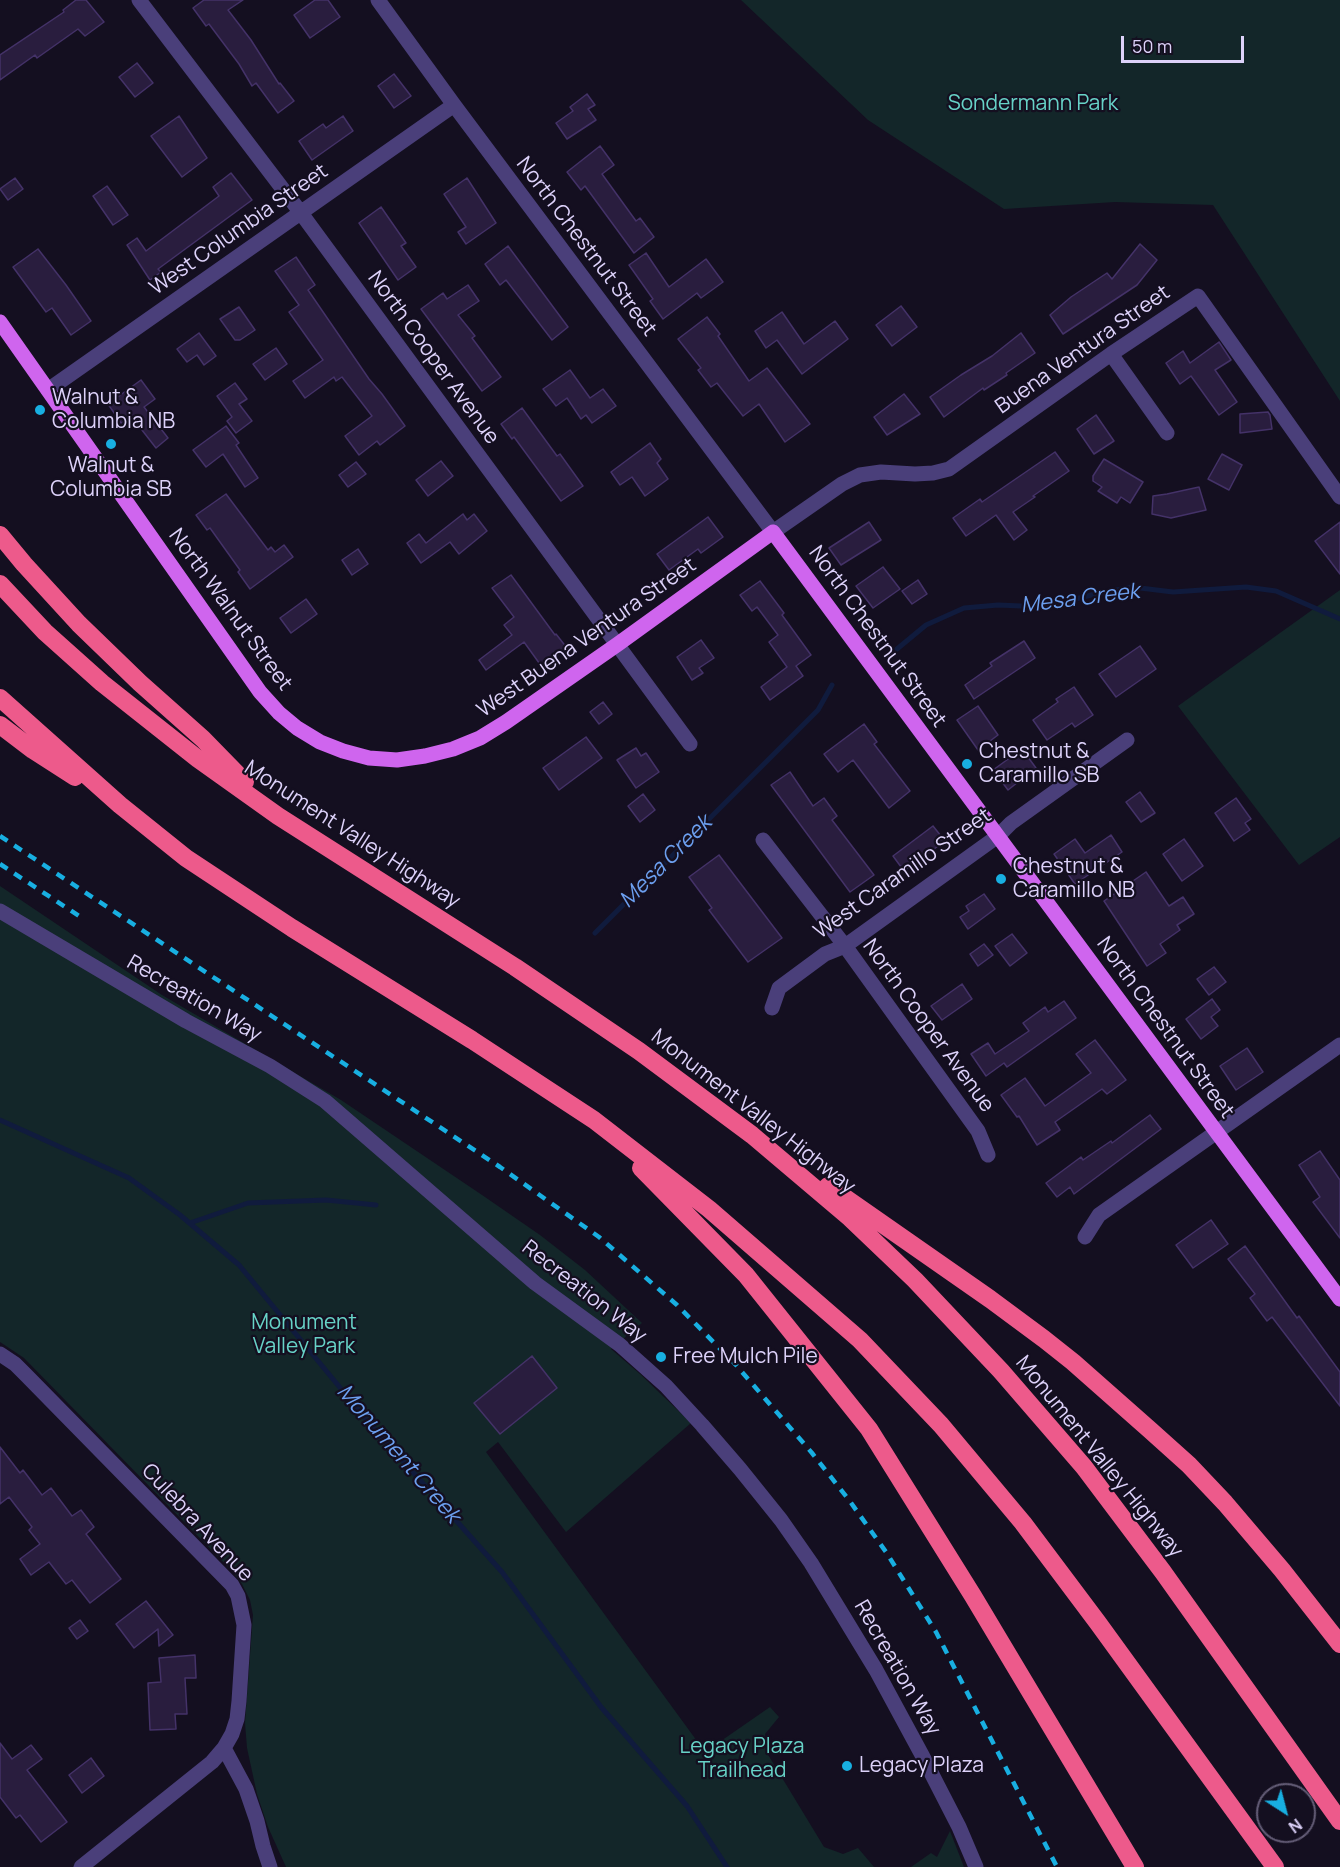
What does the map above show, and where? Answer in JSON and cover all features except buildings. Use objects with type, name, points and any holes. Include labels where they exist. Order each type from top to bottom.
[{"type":"highway","points":[[0,535],[79,624],[203,739],[278,816]]},
{"type":"highway","name":"Monument Valley Highway","points":[[0,584],[45,632],[102,683],[198,759],[278,816],[514,967],[639,1051],[752,1135],[850,1218],[915,1281],[1001,1371],[1084,1467],[1163,1572],[1340,1821]]},
{"type":"highway","points":[[0,698],[120,805],[186,858],[594,1120],[709,1209],[860,1340],[941,1425],[1023,1523],[1274,1867]]},
{"type":"highway","points":[[0,725],[33,750],[120,805]]},
{"type":"highway","points":[[594,1120],[746,1275],[869,1429],[973,1596],[1135,1867]]},
{"type":"highway","points":[[752,1135],[879,1220],[990,1299],[1073,1362],[1150,1430],[1225,1503],[1282,1570],[1340,1644]]},
{"type":"main road","name":"North Walnut Street","points":[[0,322],[260,692],[279,713],[297,728],[343,752]]},
{"type":"main road","name":"West Buena Ventura Street","points":[[343,752],[369,758],[397,760],[453,749],[480,738],[618,644],[773,532]]},
{"type":"main road","name":"North Chestnut Street","points":[[773,532],[1340,1299]]},
{"type":"street","name":"North Cooper Avenue","points":[[139,0],[301,213],[690,744]]},
{"type":"street","name":"North Chestnut Street","points":[[378,0],[773,532]]},
{"type":"street","name":"West Columbia Street","points":[[48,390],[454,105]]},
{"type":"street","name":"Buena Ventura Street","points":[[773,532],[854,478],[866,473],[915,474],[949,469],[1111,354],[1198,296],[1340,496]]},
{"type":"street","points":[[1111,354],[1167,433]]},
{"type":"street","name":"West Caramillo Street","points":[[772,1008],[779,988],[825,954],[845,946],[1127,740]]},
{"type":"street","name":"North Cooper Avenue","points":[[762,840],[845,946],[978,1131],[988,1155]]},
{"type":"street","name":"Recreation Way","points":[[0,911],[186,1021],[270,1066],[325,1101],[527,1276],[620,1345],[666,1386],[740,1469],[781,1520],[811,1563],[876,1670],[912,1736],[959,1827],[976,1867]]},
{"type":"street","points":[[1085,1237],[1099,1215],[1340,1045]]},
{"type":"street","name":"Culebra Avenue","points":[[0,1354],[20,1370],[232,1585],[238,1596],[244,1625],[237,1719],[224,1748]]},
{"type":"street","points":[[81,1867],[212,1762],[224,1748],[246,1790],[270,1867]]},
{"type":"green space","name":"Sondermann Park","points":[[741,0],[1340,0],[1340,401],[1213,205],[1115,202],[1004,209],[868,120]]},
{"type":"green space","points":[[1340,590],[1340,837],[1299,865],[1178,706]]},
{"type":"green space","name":"Monument Valley Park","points":[[0,886],[162,995],[341,1100],[485,1197],[585,1270],[642,1323],[611,1349],[691,1423],[566,1532],[498,1442],[486,1452],[705,1752],[770,1707],[779,1717],[765,1734],[767,1753],[824,1847],[843,1854],[858,1848],[874,1867],[286,1867],[268,1827],[257,1794],[247,1748],[245,1723],[253,1615],[250,1600],[242,1584],[232,1571],[24,1358],[0,1342]]},
{"type":"green space","points":[[950,1831],[964,1867],[911,1867],[931,1853],[937,1857]]},
{"type":"waterway","name":"Mesa Creek","points":[[897,649],[926,625],[964,608],[998,605],[1045,607],[1132,587],[1173,592],[1246,587],[1276,591],[1340,619]]},
{"type":"waterway","name":"Mesa Creek","points":[[595,933],[818,710],[832,685]]},
{"type":"waterway","name":"Monument Creek","points":[[0,1120],[129,1178],[180,1215],[239,1265],[370,1424],[502,1572],[601,1707],[687,1806],[727,1867]]},
{"type":"waterway","name":"Mesa Creek","points":[[190,1223],[248,1203],[326,1200],[376,1205]]},
{"type":"railway","points":[[0,836],[500,1167],[599,1237],[677,1305],[736,1365],[812,1453],[886,1552],[936,1632],[1057,1867]]},
{"type":"railway","points":[[0,864],[79,916]]},
{"type":"place","name":"Walnut & Columbia NB","points":[[40,410]]},
{"type":"place","name":"Walnut & Columbia SB","points":[[111,444]]},
{"type":"place","name":"Chestnut & Caramillo SB","points":[[967,764]]},
{"type":"place","name":"Chestnut & Caramillo NB","points":[[1001,879]]},
{"type":"place","name":"Free Mulch Pile","points":[[661,1357]]},
{"type":"place","name":"Legacy Plaza","points":[[847,1766]]},
{"type":"park label","name":"Legacy Plaza Trailhead","points":[[742,1759]]}]
